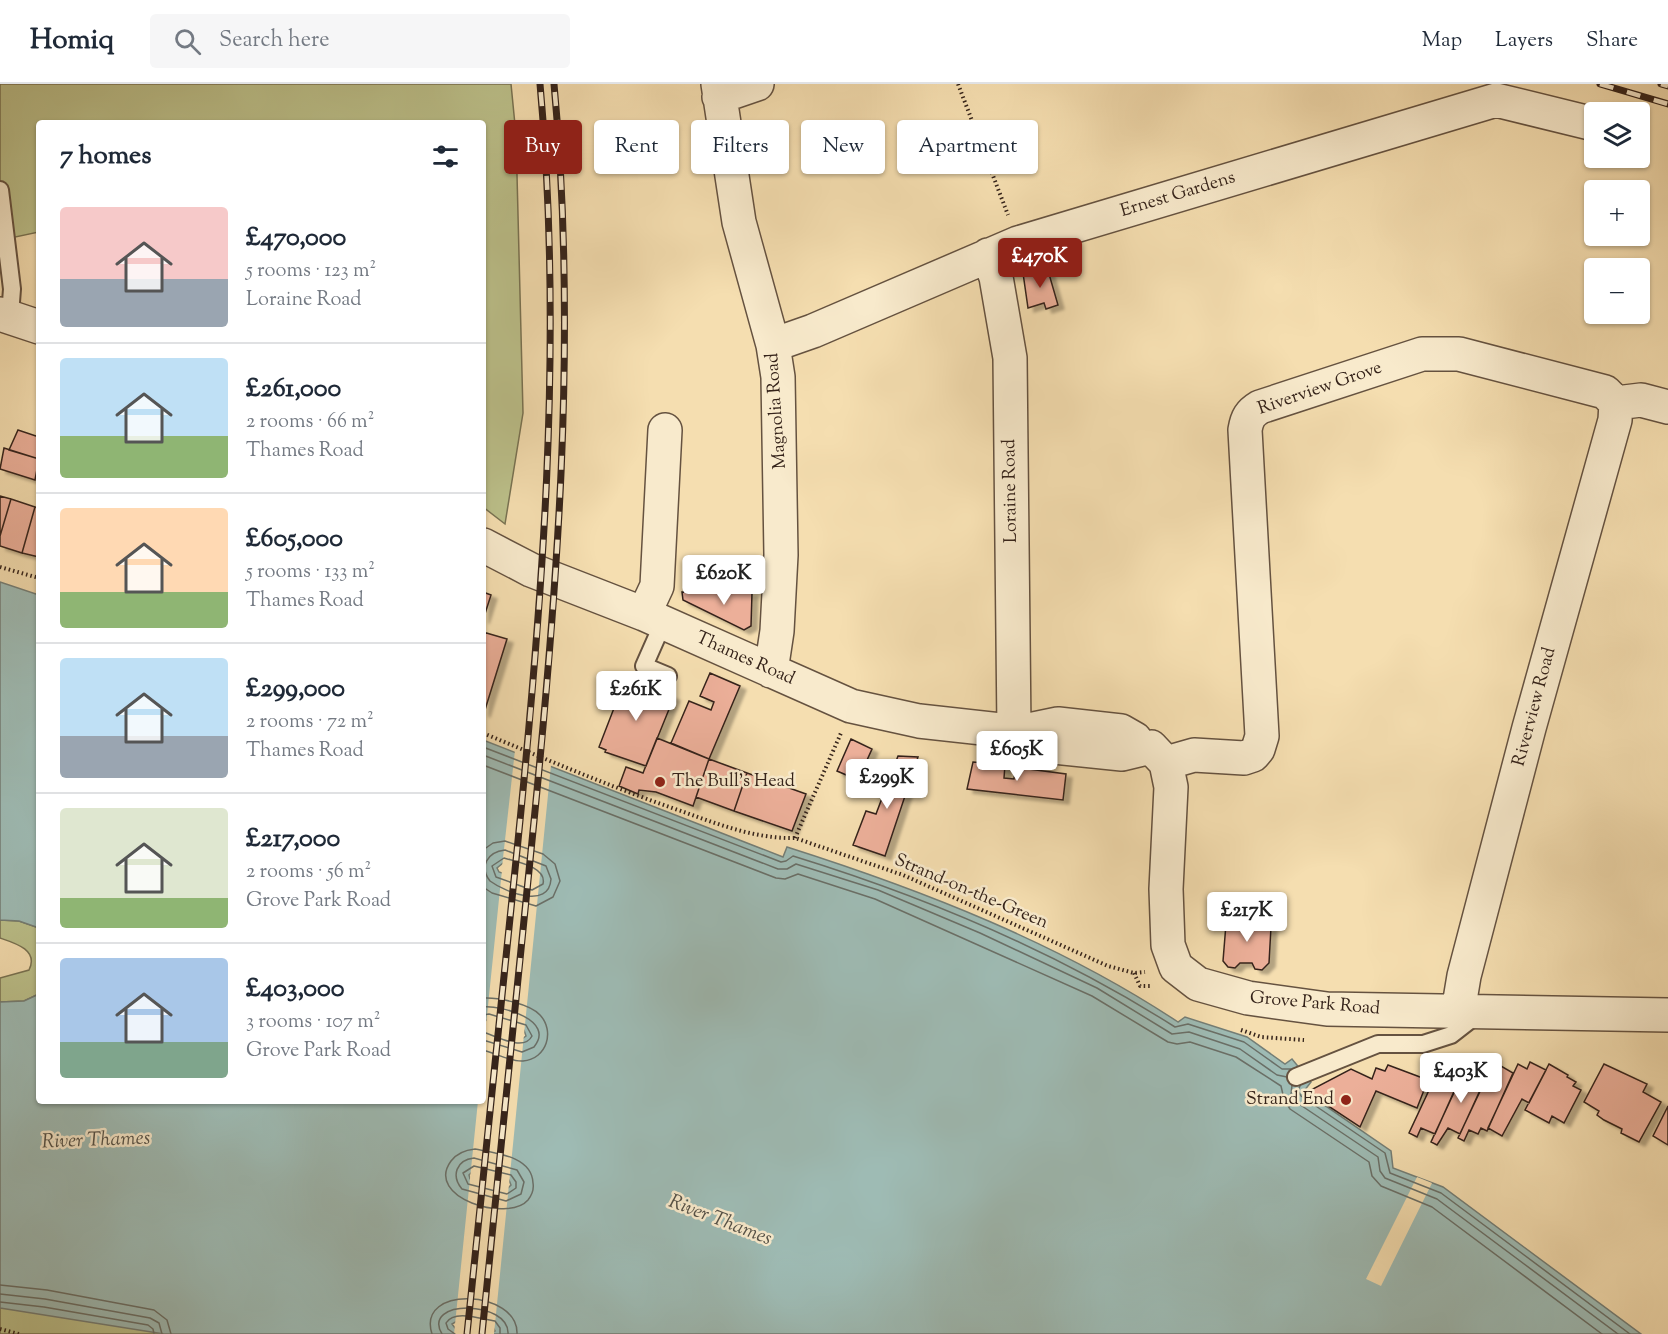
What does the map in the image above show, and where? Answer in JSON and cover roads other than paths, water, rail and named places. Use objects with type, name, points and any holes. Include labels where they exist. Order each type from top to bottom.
[{"type":"street","points":[[718,91],[758,84]]},
{"type":"street","name":"Magnolia Road","points":[[718,91],[739,222],[773,345],[778,377],[782,441],[781,555],[777,631],[771,671]]},
{"type":"street","name":"Ernest Gardens","points":[[773,345],[813,331],[1018,243],[1496,100],[1584,122]]},
{"type":"street","name":"Loraine Road","points":[[988,255],[996,277],[1010,358],[1017,731]]},
{"type":"street","name":"Riverview Grove","points":[[1158,755],[1244,758],[1252,755],[1258,749],[1262,736],[1245,430],[1247,418],[1252,412],[1260,407],[1422,354],[1442,352],[1459,354],[1605,392],[1616,403]]},
{"type":"street","points":[[1616,403],[1641,400],[1668,407]]},
{"type":"street","name":"Riverview Road","points":[[1469,1012],[1464,976],[1529,728],[1615,420],[1616,403]]},
{"type":"street","points":[[653,618],[657,586],[665,430]]},
{"type":"street","name":"Thames Road","points":[[486,547],[531,570],[653,618],[851,706],[919,721],[1017,731],[1058,724],[1121,731],[1158,755]]},
{"type":"street","name":"Grove Park Road","points":[[1158,755],[1171,787],[1166,929],[1171,958],[1182,974],[1213,990],[1327,1009],[1668,1015]]},
{"type":"lane","points":[[0,190],[16,318]]},
{"type":"lane","points":[[653,618],[644,666],[668,676]]},
{"type":"lane","points":[[1296,1077],[1378,1044],[1423,1044],[1451,1035],[1469,1012]]},
{"type":"water","points":[[0,582],[36,594],[36,927],[19,921],[0,920]]},
{"type":"water","name":"River Thames","points":[[486,741],[783,857],[787,847],[939,900],[1038,943],[1086,967],[1178,1022],[1185,1017],[1247,1037],[1285,1064],[1292,1059],[1311,1082],[1304,1091],[1391,1151],[1393,1168],[1443,1187],[1641,1334],[164,1334],[0,1308],[0,1002],[24,1001],[36,995],[36,1104],[486,1104],[486,1025],[522,1039],[526,1036],[524,1030],[487,1020]],"holes":[[[503,863],[536,875],[534,884],[499,872],[497,868]],[[472,1172],[509,1180],[511,1185],[508,1188],[470,1179],[469,1175]],[[457,1321],[493,1327],[495,1331],[491,1333],[455,1328],[452,1324]]]},
{"type":"railway","points":[[467,1334],[525,772],[547,478],[550,281],[547,183],[540,84]]},
{"type":"railway","points":[[482,1334],[540,755],[556,564],[564,372],[564,276],[561,180],[554,84]]},
{"type":"railway","points":[[1600,84],[1668,104]]},
{"type":"railway","points":[[1661,84],[1668,86]]},
{"type":"place","name":"The Bull's Head","points":[[660,782]]},
{"type":"place","name":"Strand End","points":[[1346,1100]]}]
